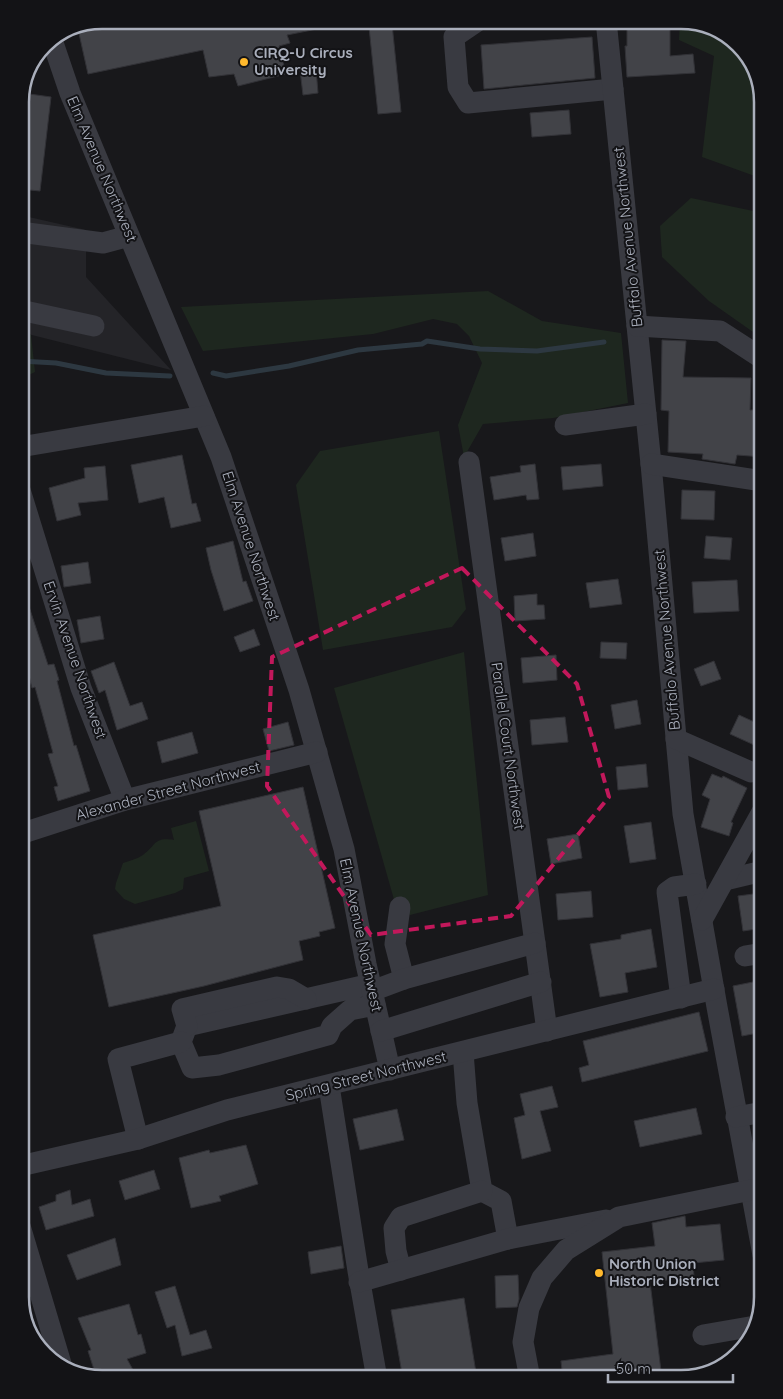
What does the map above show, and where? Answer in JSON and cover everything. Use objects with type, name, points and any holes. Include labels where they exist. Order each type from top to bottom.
[{"type":"street","points":[[466,29],[454,37],[458,87],[468,103],[612,89]]},
{"type":"street","name":"Buffalo Avenue Northwest","points":[[607,29],[651,464],[683,814],[736,1116],[754,1206]]},
{"type":"street","name":"Elm Avenue Northwest","points":[[54,46],[70,93],[224,466],[298,690],[344,849],[390,1070]]},
{"type":"street","points":[[29,233],[103,243],[129,236]]},
{"type":"street","points":[[29,312],[94,326]]},
{"type":"street","points":[[637,326],[720,331],[754,352]]},
{"type":"street","points":[[565,424],[646,414]]},
{"type":"street","points":[[29,445],[204,416]]},
{"type":"street","name":"Parallel Court Northwest","points":[[470,462],[547,1030]]},
{"type":"street","points":[[651,464],[754,480]]},
{"type":"street","name":"Ervin Avenue Northwest","points":[[29,519],[81,688],[125,800]]},
{"type":"street","points":[[676,740],[751,772]]},
{"type":"street","name":"Alexander Street Northwest","points":[[29,831],[125,800],[317,752]]},
{"type":"street","points":[[702,920],[754,827]]},
{"type":"street","points":[[725,880],[754,873]]},
{"type":"street","points":[[681,998],[667,892],[674,887],[696,884]]},
{"type":"street","points":[[400,907],[395,944],[404,979]]},
{"type":"street","points":[[184,1034],[192,1068],[220,1065],[328,1035],[332,1026],[373,993],[404,979],[535,943]]},
{"type":"street","points":[[381,1031],[540,982]]},
{"type":"street","name":"Spring Street Northwest","points":[[29,1164],[138,1139],[227,1110],[714,989]]},
{"type":"street","points":[[138,1139],[118,1059],[184,1034],[306,999],[373,993]]},
{"type":"street","points":[[463,1052],[468,1103],[482,1191]]},
{"type":"street","points":[[329,1086],[375,1370]]},
{"type":"street","points":[[736,1116],[754,1113]]},
{"type":"street","points":[[360,1282],[508,1239],[751,1190]]},
{"type":"street","points":[[401,1270],[396,1251],[394,1228],[401,1217],[482,1191],[501,1200],[508,1239]]},
{"type":"street","points":[[528,1370],[523,1342],[529,1308],[542,1278],[566,1250],[619,1217]]},
{"type":"street","points":[[29,1256],[59,1356]]},
{"type":"street","points":[[704,1335],[748,1327]]},
{"type":"highlighted area","points":[[462,568],[577,684],[609,797],[511,916],[371,935],[267,786],[272,657]]},
{"type":"shaded area","points":[[680,29],[696,30],[714,36],[736,53],[747,69],[754,92],[754,176],[702,157],[714,56],[679,40]]},
{"type":"shaded area","points":[[691,198],[754,211],[754,333],[709,301],[662,257],[660,226]]},
{"type":"shaded area","points":[[29,217],[86,230],[86,277],[171,370],[29,334]]},
{"type":"shaded area","points":[[488,291],[542,321],[621,333],[628,403],[553,418],[483,424],[464,457],[458,425],[482,363],[469,336],[457,324],[433,319],[373,334],[203,351],[181,307]]},
{"type":"shaded area","points":[[29,334],[31,335],[35,372],[29,375]]},
{"type":"shaded area","points":[[439,431],[466,609],[452,627],[323,650],[296,485],[320,451]]},
{"type":"shaded area","points":[[464,652],[488,895],[410,915],[395,903],[334,688]]},
{"type":"shaded area","points":[[196,821],[209,871],[184,878],[183,889],[175,893],[135,904],[124,899],[115,889],[123,863],[143,855],[159,841],[174,840],[171,828]]},
{"type":"building","name":"CIRQ-U Circus University","points":[[317,29],[287,35],[290,43],[279,46],[286,74],[238,86],[234,74],[209,77],[203,50],[88,74],[79,33],[87,30]]},
{"type":"building","points":[[369,29],[393,29],[401,112],[378,114]]},
{"type":"building","points":[[627,29],[670,29],[670,56],[693,54],[695,73],[627,77],[625,46],[627,46]]},
{"type":"building","points":[[592,37],[595,78],[484,89],[481,45]]},
{"type":"building","points":[[316,69],[318,93],[303,95],[300,70]]},
{"type":"building","points":[[29,94],[51,97],[40,191],[29,190]]},
{"type":"building","points":[[569,110],[571,134],[532,137],[530,113]]},
{"type":"building","points":[[662,340],[686,341],[683,377],[751,378],[750,410],[754,410],[754,456],[737,455],[735,464],[702,459],[703,454],[668,452],[669,411],[661,410]]},
{"type":"building","points":[[182,455],[192,504],[196,503],[201,521],[171,528],[164,497],[139,503],[131,465]]},
{"type":"building","points":[[535,464],[539,499],[527,500],[526,495],[494,500],[490,477],[521,472],[520,466]]},
{"type":"building","points":[[601,464],[603,486],[563,490],[561,467]]},
{"type":"building","points":[[105,466],[108,500],[78,503],[81,515],[57,521],[49,488],[85,478],[84,468]]},
{"type":"building","points":[[682,490],[715,491],[714,520],[681,519]]},
{"type":"building","points":[[533,533],[536,556],[505,561],[501,538]]},
{"type":"building","points":[[706,536],[732,538],[730,560],[704,558]]},
{"type":"building","points":[[233,541],[243,582],[246,581],[253,601],[224,611],[206,548]]},
{"type":"building","points":[[88,562],[91,583],[64,587],[61,566]]},
{"type":"building","points":[[618,579],[622,604],[590,608],[586,583]]},
{"type":"building","points":[[737,580],[739,611],[694,613],[692,582]]},
{"type":"building","points":[[537,594],[537,605],[544,605],[545,619],[515,621],[514,596]]},
{"type":"building","points":[[29,606],[48,665],[54,664],[74,746],[76,745],[90,791],[58,801],[54,787],[58,786],[48,754],[53,753],[35,687],[32,688],[29,676]]},
{"type":"building","points":[[100,616],[104,639],[81,643],[77,620]]},
{"type":"building","points":[[254,629],[260,645],[240,652],[234,637]]},
{"type":"building","points":[[601,642],[627,643],[626,659],[600,658]]},
{"type":"building","points":[[556,655],[557,680],[523,683],[521,658]]},
{"type":"building","points":[[714,661],[721,679],[701,686],[694,669]]},
{"type":"building","points":[[114,662],[130,706],[142,702],[148,719],[117,730],[105,690],[99,693],[91,671]]},
{"type":"building","points":[[637,700],[641,724],[615,729],[611,705]]},
{"type":"building","points":[[739,715],[754,722],[754,745],[730,734]]},
{"type":"building","points":[[565,717],[568,742],[532,745],[530,720]]},
{"type":"building","points":[[288,722],[294,745],[269,751],[263,729]]},
{"type":"building","points":[[192,732],[198,753],[162,763],[157,742]]},
{"type":"building","points":[[646,764],[648,787],[618,790],[616,767]]},
{"type":"building","points":[[712,774],[722,778],[723,776],[747,788],[731,822],[733,823],[729,836],[701,827],[710,799],[702,795]]},
{"type":"building","points":[[303,787],[335,928],[319,932],[320,936],[299,941],[303,960],[204,986],[109,1007],[93,935],[221,906],[199,811]]},
{"type":"building","points":[[651,822],[656,859],[630,863],[624,826]]},
{"type":"building","points":[[578,834],[582,858],[551,864],[547,839]]},
{"type":"building","points":[[591,891],[593,917],[558,920],[556,894]]},
{"type":"building","points":[[754,894],[754,929],[743,931],[738,896]]},
{"type":"building","points":[[651,929],[657,967],[625,973],[628,992],[600,997],[590,944],[621,939],[621,935]]},
{"type":"building","points":[[754,982],[754,1034],[742,1036],[733,986]]},
{"type":"building","points":[[699,1012],[708,1051],[582,1082],[579,1068],[589,1065],[583,1041]]},
{"type":"building","points":[[552,1086],[558,1107],[540,1111],[551,1151],[522,1159],[514,1118],[525,1115],[520,1094]]},
{"type":"building","points":[[696,1108],[702,1134],[640,1147],[634,1121]]},
{"type":"building","points":[[397,1109],[404,1140],[360,1150],[353,1119]]},
{"type":"building","points":[[246,1145],[258,1184],[219,1196],[221,1201],[191,1208],[179,1158],[209,1150],[210,1153]]},
{"type":"building","points":[[154,1170],[160,1189],[125,1200],[119,1181]]},
{"type":"building","points":[[70,1190],[72,1205],[90,1199],[94,1216],[46,1230],[39,1207],[56,1201],[56,1195]]},
{"type":"building","points":[[685,1216],[686,1227],[720,1224],[724,1260],[693,1263],[694,1277],[650,1282],[661,1370],[562,1370],[561,1361],[613,1354],[602,1252],[655,1246],[652,1223]]},
{"type":"building","points":[[115,1238],[121,1265],[77,1280],[67,1255]]},
{"type":"building","points":[[341,1246],[344,1268],[311,1274],[308,1252]]},
{"type":"building","points":[[518,1275],[519,1299],[517,1307],[496,1308],[495,1276]]},
{"type":"building","points":[[175,1286],[190,1335],[206,1330],[212,1348],[182,1356],[175,1325],[167,1328],[155,1292]]},
{"type":"building","points":[[464,1298],[476,1370],[401,1370],[391,1310]]},
{"type":"building","points":[[129,1304],[138,1335],[141,1334],[146,1353],[127,1359],[133,1370],[94,1370],[88,1351],[91,1350],[78,1318]]},
{"type":"waterway","points":[[213,373],[226,376],[289,366],[358,350],[422,344],[427,341],[480,349],[537,351],[604,342]]},
{"type":"waterway","points":[[29,362],[56,363],[106,373],[170,376]]},
{"type":"place","name":"CIRQ-U Circus University","points":[[244,62]]},
{"type":"place","name":"North Union Historic District","points":[[599,1273]]}]
